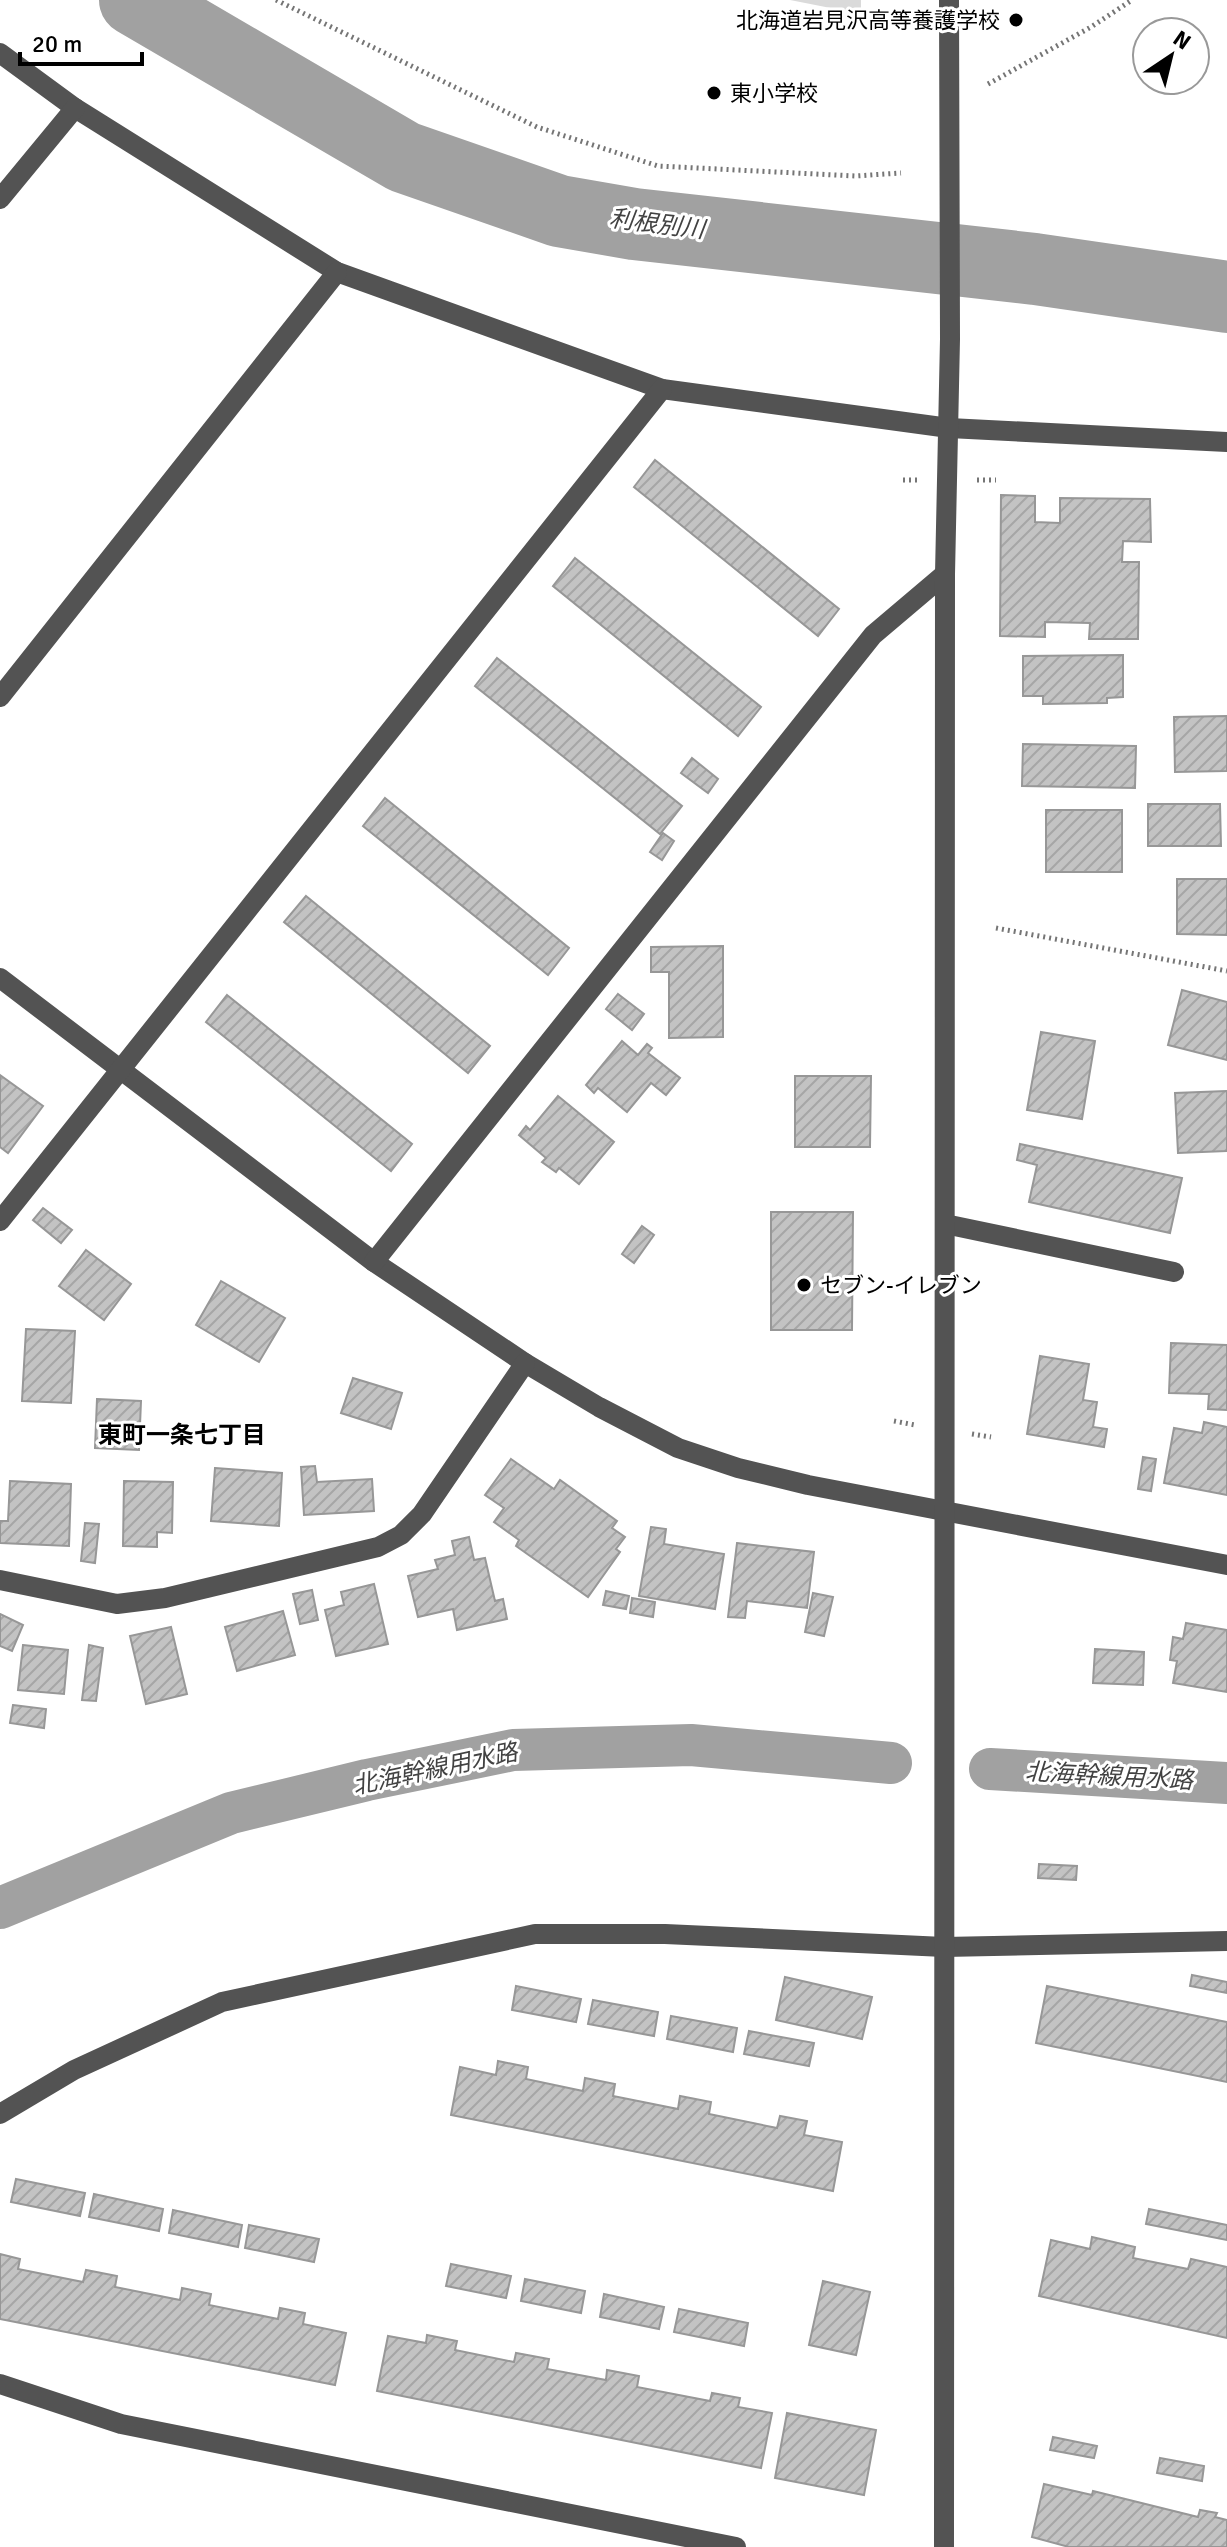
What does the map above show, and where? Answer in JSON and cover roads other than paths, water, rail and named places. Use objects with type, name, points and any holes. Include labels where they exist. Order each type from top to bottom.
[{"type":"street","points":[[944,2547],[945,574],[950,339],[949,0]]},
{"type":"street","points":[[0,53],[75,108],[337,272],[662,389],[949,428],[1227,442]]},
{"type":"street","points":[[0,199],[75,108]]},
{"type":"street","points":[[0,697],[337,272]]},
{"type":"street","points":[[0,1221],[117,1070],[662,389]]},
{"type":"street","points":[[374,1262],[873,635],[945,574]]},
{"type":"street","points":[[0,978],[117,1070],[374,1262],[525,1363],[599,1407],[678,1448],[738,1468],[808,1485],[1227,1565]]},
{"type":"street","points":[[945,1224],[1174,1272]]},
{"type":"street","points":[[0,1580],[117,1604],[165,1598],[378,1547],[401,1535],[422,1514],[525,1363]]},
{"type":"street","points":[[0,2114],[74,2070],[222,2002],[535,1934],[665,1934],[944,1947],[1227,1941]]},
{"type":"street","points":[[0,2384],[121,2424],[736,2547]]},
{"type":"waterway","name":"利根別川","points":[[135,0],[404,157],[559,211],[634,224],[1035,269],[1227,297]]},
{"type":"waterway","name":"北海幹線用水路","points":[[0,1908],[231,1813],[367,1780],[513,1750],[691,1745],[891,1763]]},
{"type":"waterway","name":"北海幹線用水路","points":[[990,1769],[1227,1783]]},
{"type":"place","name":"北海道岩見沢高等養護学校","points":[[1016,20]]},
{"type":"place","name":"東小学校","points":[[714,93]]},
{"type":"place","name":"セブン-イレブン","points":[[804,1285]]},
{"type":"district","name":"東町一条七丁目","points":[[182,1435]]}]
